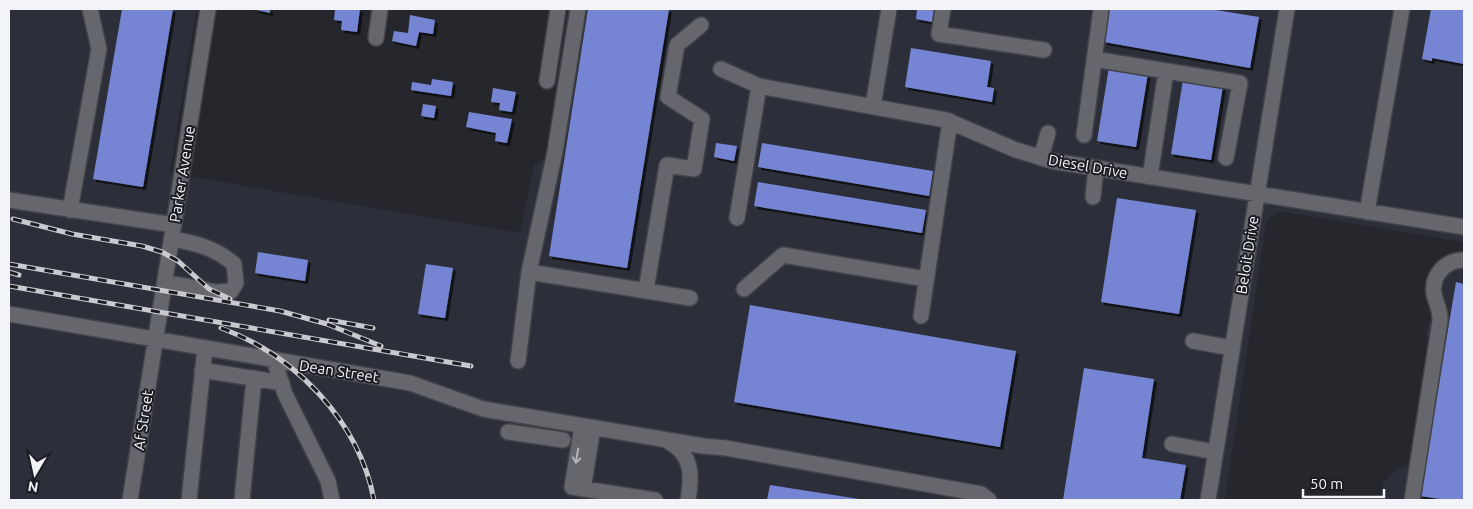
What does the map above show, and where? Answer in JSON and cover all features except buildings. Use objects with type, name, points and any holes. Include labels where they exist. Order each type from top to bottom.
[{"type":"street","points":[[70,210],[99,49],[90,9]]},
{"type":"street","name":"Parker Avenue","points":[[156,339],[208,9]]},
{"type":"street","points":[[376,38],[380,9]]},
{"type":"street","points":[[547,81],[558,9]]},
{"type":"street","points":[[518,361],[529,272],[555,152],[578,9]]},
{"type":"street","points":[[873,106],[889,9]]},
{"type":"street","points":[[943,9],[939,34],[1044,50]]},
{"type":"street","points":[[1084,135],[1100,9]]},
{"type":"street","name":"Beloit Drive","points":[[1208,500],[1287,9]]},
{"type":"street","points":[[1367,212],[1402,9]]},
{"type":"street","points":[[646,290],[667,165],[694,169],[702,119],[668,97],[677,45],[701,25]]},
{"type":"street","points":[[1094,59],[1240,83],[1226,158]]},
{"type":"street","name":"Diesel Drive","points":[[721,69],[759,86],[950,121],[1041,158],[1464,227]]},
{"type":"street","points":[[1150,177],[1166,71]]},
{"type":"street","points":[[737,218],[759,86]]},
{"type":"street","points":[[921,316],[950,121]]},
{"type":"street","points":[[1041,158],[1048,133]]},
{"type":"street","points":[[1093,197],[1096,168]]},
{"type":"street","points":[[9,200],[70,210],[173,232],[208,246],[221,253],[234,264],[236,283],[232,291],[216,292],[165,282]]},
{"type":"street","points":[[744,288],[783,254],[926,279]]},
{"type":"street","points":[[1412,500],[1441,311],[1434,294],[1435,283],[1437,275],[1445,266],[1464,260]]},
{"type":"street","points":[[529,272],[690,298]]},
{"type":"street","name":"Dean Street","points":[[9,314],[410,383],[483,408],[665,440],[726,448],[982,494],[989,500]]},
{"type":"street","name":"Af Street","points":[[130,500],[156,339]]},
{"type":"street","points":[[1193,341],[1232,348]]},
{"type":"street","points":[[189,500],[205,348]]},
{"type":"street","points":[[274,360],[282,383],[328,481],[332,500]]},
{"type":"street","points":[[202,370],[282,383]]},
{"type":"street","points":[[242,500],[254,378]]},
{"type":"street","points":[[587,426],[578,488],[655,500]]},
{"type":"street","points":[[508,432],[563,440]]},
{"type":"street","points":[[665,440],[682,451],[688,462],[691,473],[688,500]]},
{"type":"street","points":[[1172,444],[1216,452]]},
{"type":"shaded area","points":[[9,9],[196,9],[170,173],[520,233],[534,165],[545,159],[568,9],[1464,9],[1464,242],[1284,212],[1278,212],[1270,218],[1266,223],[1225,500],[9,500]]},
{"type":"shaded area","points":[[1464,255],[1464,500],[1380,500],[1383,484],[1391,474],[1411,461],[1433,338],[1426,337],[1429,320],[1436,321],[1429,294]]},
{"type":"railway","points":[[13,219],[72,234],[142,246],[162,252],[178,261],[209,289],[230,299]]},
{"type":"railway","points":[[9,264],[280,311],[327,324],[381,346]]},
{"type":"railway","points":[[9,272],[19,275]]},
{"type":"railway","points":[[9,286],[471,366]]},
{"type":"railway","points":[[329,320],[373,328]]},
{"type":"railway","points":[[221,328],[248,340],[274,355],[298,373],[320,394],[339,418],[354,444],[366,471],[374,500]]}]
